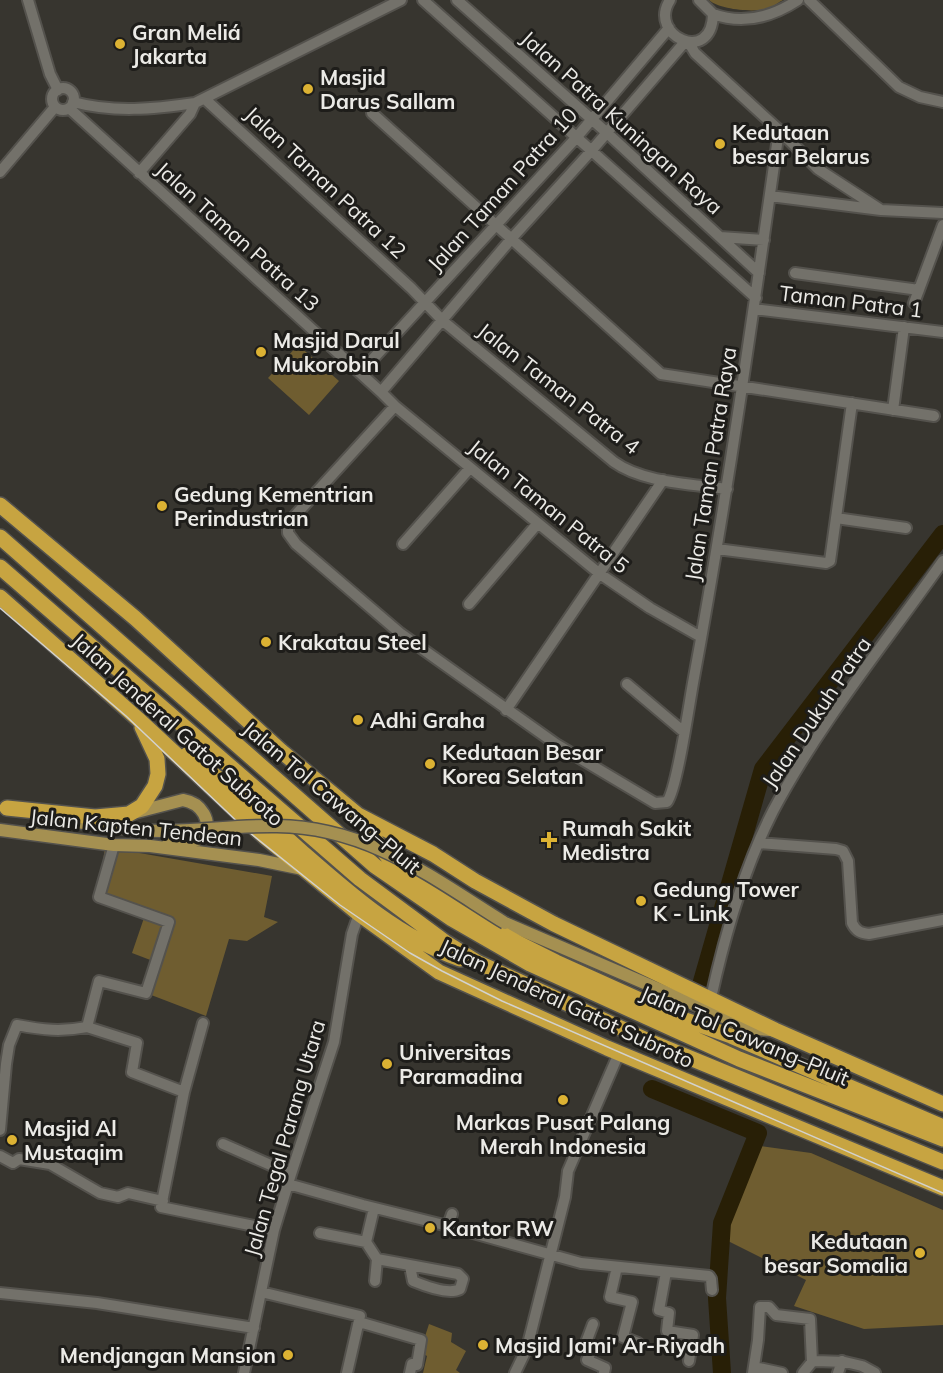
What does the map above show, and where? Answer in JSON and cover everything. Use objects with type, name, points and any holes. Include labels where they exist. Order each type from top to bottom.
[{"type":"highway","points":[[0,505],[135,618],[281,751],[358,815],[433,854],[475,881],[554,924],[776,1030],[943,1104]]},
{"type":"highway","name":"Jalan Tol Cawang–Pluit","points":[[0,537],[366,858],[452,920],[530,964],[718,1049],[943,1139]]},
{"type":"highway","name":"Jalan Tol Cawang–Pluit","points":[[0,567],[360,879],[445,942],[477,962],[651,1042],[943,1162]]},
{"type":"highway","name":"Jalan Jenderal Gatot Subroto","points":[[0,597],[143,724],[265,837],[359,914],[440,972],[619,1053],[943,1188]]},
{"type":"highway","points":[[143,724],[207,769],[348,892],[387,920],[441,952],[477,962]]},
{"type":"highway","points":[[4,808],[95,817],[129,814],[142,806],[149,798],[158,774],[157,759],[143,724]]},
{"type":"highway","points":[[358,815],[387,856],[418,882],[458,909],[518,943],[680,1018],[731,1036],[943,1127]]},
{"type":"highway","points":[[508,925],[533,943],[588,970],[692,1012],[731,1036]]},
{"type":"main road","points":[[129,814],[183,800],[195,804],[203,812],[207,826],[202,838],[150,846]]},
{"type":"main road","name":"Jalan Kapten Tendean","points":[[4,808],[84,823],[154,832],[279,825],[344,836],[399,857],[508,925]]},
{"type":"main road","name":"Jalan Kapten Tendean","points":[[0,830],[259,860],[303,869]]},
{"type":"main road","points":[[508,925],[742,1025],[756,1029],[776,1030]]},
{"type":"street","points":[[28,0],[50,74],[58,90]]},
{"type":"street","points":[[71,105],[70,91],[58,90],[52,96],[55,107],[62,110],[71,105],[129,110],[201,102],[401,0]]},
{"type":"street","name":"Jalan Patra Kuningan Raya","points":[[423,0],[592,150],[755,303]]},
{"type":"street","name":"Jalan Patra Kuningan Raya","points":[[457,0],[592,118],[759,273]]},
{"type":"street","points":[[699,0],[713,14],[725,18],[755,18],[771,15],[798,0]]},
{"type":"street","points":[[809,0],[899,87],[920,97],[943,102]]},
{"type":"street","points":[[666,1],[666,17],[669,28],[676,38],[686,43],[818,169],[881,210]]},
{"type":"street","name":"Jalan Taman Patra 10","points":[[381,392],[512,238],[686,43],[700,39],[710,30],[713,14]]},
{"type":"street","name":"Jalan Taman Patra 10","points":[[360,373],[576,138],[669,28]]},
{"type":"street","points":[[140,173],[201,102]]},
{"type":"street","name":"Jalan Taman Patra 12","points":[[201,102],[443,321]]},
{"type":"street","name":"Jalan Taman Patra 13","points":[[71,105],[140,173],[381,392]]},
{"type":"street","points":[[0,172],[55,107]]},
{"type":"street","points":[[372,113],[661,374],[934,416]]},
{"type":"street","name":"Jalan Taman Patra Raya","points":[[506,710],[556,744],[655,803],[667,802],[672,791],[684,732],[727,489],[779,130]]},
{"type":"street","points":[[770,196],[881,210],[943,213]]},
{"type":"street","points":[[914,303],[943,225]]},
{"type":"street","points":[[720,237],[764,240]]},
{"type":"street","points":[[795,273],[919,290]]},
{"type":"street","name":"Taman Patra 1","points":[[755,303],[943,333]]},
{"type":"street","name":"Jalan Taman Patra 4","points":[[443,321],[614,462],[628,470],[663,480],[727,489]]},
{"type":"street","points":[[893,410],[904,327]]},
{"type":"street","name":"Jalan Taman Patra 5","points":[[381,392],[394,406],[600,574],[650,608],[701,637]]},
{"type":"street","points":[[717,549],[828,563],[831,559],[852,403]]},
{"type":"street","points":[[394,406],[291,520],[288,529],[290,537],[400,633],[506,710],[663,480]]},
{"type":"street","points":[[404,544],[470,468]]},
{"type":"street","points":[[836,519],[906,528]]},
{"type":"street","points":[[469,604],[538,523]]},
{"type":"street","name":"Jalan Dukuh Patra","points":[[711,998],[738,893],[773,812],[808,752],[943,561]]},
{"type":"street","points":[[627,684],[684,732]]},
{"type":"street","points":[[759,843],[843,851],[848,861],[852,923],[862,933],[869,934],[943,920]]},
{"type":"street","points":[[87,1027],[99,981],[146,993],[170,922],[99,897],[114,845]]},
{"type":"street","name":"Jalan Tegal Parang Utara","points":[[244,1373],[274,1230],[334,1042],[352,934],[359,914]]},
{"type":"street","points":[[203,1023],[184,1092],[162,1207],[274,1230]]},
{"type":"street","points":[[0,1130],[9,1045],[17,1025],[64,1031],[87,1027],[137,1043],[132,1072],[184,1092]]},
{"type":"street","points":[[521,1371],[565,1197],[568,1172],[619,1053]]},
{"type":"street","points":[[222,1144],[289,1179],[374,1208],[581,1263],[709,1276],[712,1290]]},
{"type":"street","points":[[0,1156],[13,1163],[19,1159],[50,1164],[100,1192],[118,1197],[128,1193],[163,1201]]},
{"type":"street","points":[[366,1242],[374,1208]]},
{"type":"street","points":[[448,1226],[452,1214]]},
{"type":"street","points":[[320,1233],[366,1242],[377,1258],[375,1281]]},
{"type":"street","points":[[377,1258],[458,1274],[463,1282],[460,1289],[454,1292],[419,1284],[413,1281],[410,1266]]},
{"type":"street","points":[[617,1267],[610,1297],[632,1302],[623,1337],[638,1343]]},
{"type":"street","points":[[666,1272],[659,1310],[669,1313],[667,1332],[693,1335],[689,1361]]},
{"type":"street","points":[[261,1292],[359,1315],[347,1373]]},
{"type":"street","points":[[0,1293],[96,1303],[254,1328]]},
{"type":"street","points":[[782,1373],[754,1370],[760,1307],[770,1307],[776,1315],[810,1319],[812,1362],[803,1373]]},
{"type":"street","points":[[359,1322],[421,1340],[417,1365],[412,1364],[410,1373]]},
{"type":"street","points":[[592,1324],[584,1348],[591,1352],[587,1360],[605,1368],[604,1373]]},
{"type":"street","points":[[838,1373],[842,1361]]},
{"type":"street","points":[[812,1362],[842,1361],[862,1366],[875,1373]]},
{"type":"shaded area","points":[[709,0],[783,0],[764,10],[748,10],[721,6]]},
{"type":"shaded area","points":[[298,345],[339,381],[309,415],[268,378]]},
{"type":"shaded area","points":[[105,847],[272,876],[264,917],[278,922],[247,941],[229,939],[206,1016],[146,993],[153,961],[132,953],[145,915],[98,896]]},
{"type":"shaded area","points":[[760,1146],[811,1153],[943,1210],[943,1325],[864,1329],[794,1306],[806,1280],[724,1239],[740,1189]]},
{"type":"shaded area","points":[[429,1324],[452,1333],[451,1342],[466,1351],[456,1370],[460,1373],[423,1373],[427,1356],[420,1352]]},
{"type":"waterway","points":[[701,985],[763,769],[943,534]]},
{"type":"waterway","points":[[652,1089],[758,1133],[722,1223],[717,1298],[722,1373]]},
{"type":"tram line","points":[[0,608],[126,716],[245,829],[340,905],[410,953],[502,1001],[943,1193]]},
{"type":"place","name":"Gran Meliá Jakarta","points":[[120,44]]},
{"type":"place","name":"Masjid Darus Sallam","points":[[308,89]]},
{"type":"place","name":"Kedutaan besar Belarus","points":[[720,144]]},
{"type":"place","name":"Masjid Darul Mukorobin","points":[[261,352]]},
{"type":"place","name":"Gedung Kementrian Perindustrian","points":[[162,506]]},
{"type":"place","name":"Krakatau Steel","points":[[266,642]]},
{"type":"place","name":"Adhi Graha","points":[[358,720]]},
{"type":"place","name":"Kedutaan Besar Korea Selatan","points":[[430,764]]},
{"type":"place","name":"Rumah Sakit Medistra","points":[[549,840]]},
{"type":"place","name":"Gedung Tower K - Link","points":[[641,901]]},
{"type":"place","name":"Universitas Paramadina","points":[[387,1064]]},
{"type":"place","name":"Markas Pusat Palang Merah Indonesia","points":[[563,1100]]},
{"type":"place","name":"Masjid Al Mustaqim","points":[[12,1140]]},
{"type":"place","name":"Kantor RW","points":[[430,1228]]},
{"type":"place","name":"Kedutaan besar Somalia","points":[[920,1253]]},
{"type":"place","name":"Masjid Jami' Ar-Riyadh","points":[[483,1345]]},
{"type":"place","name":"Mendjangan Mansion","points":[[288,1355]]}]
